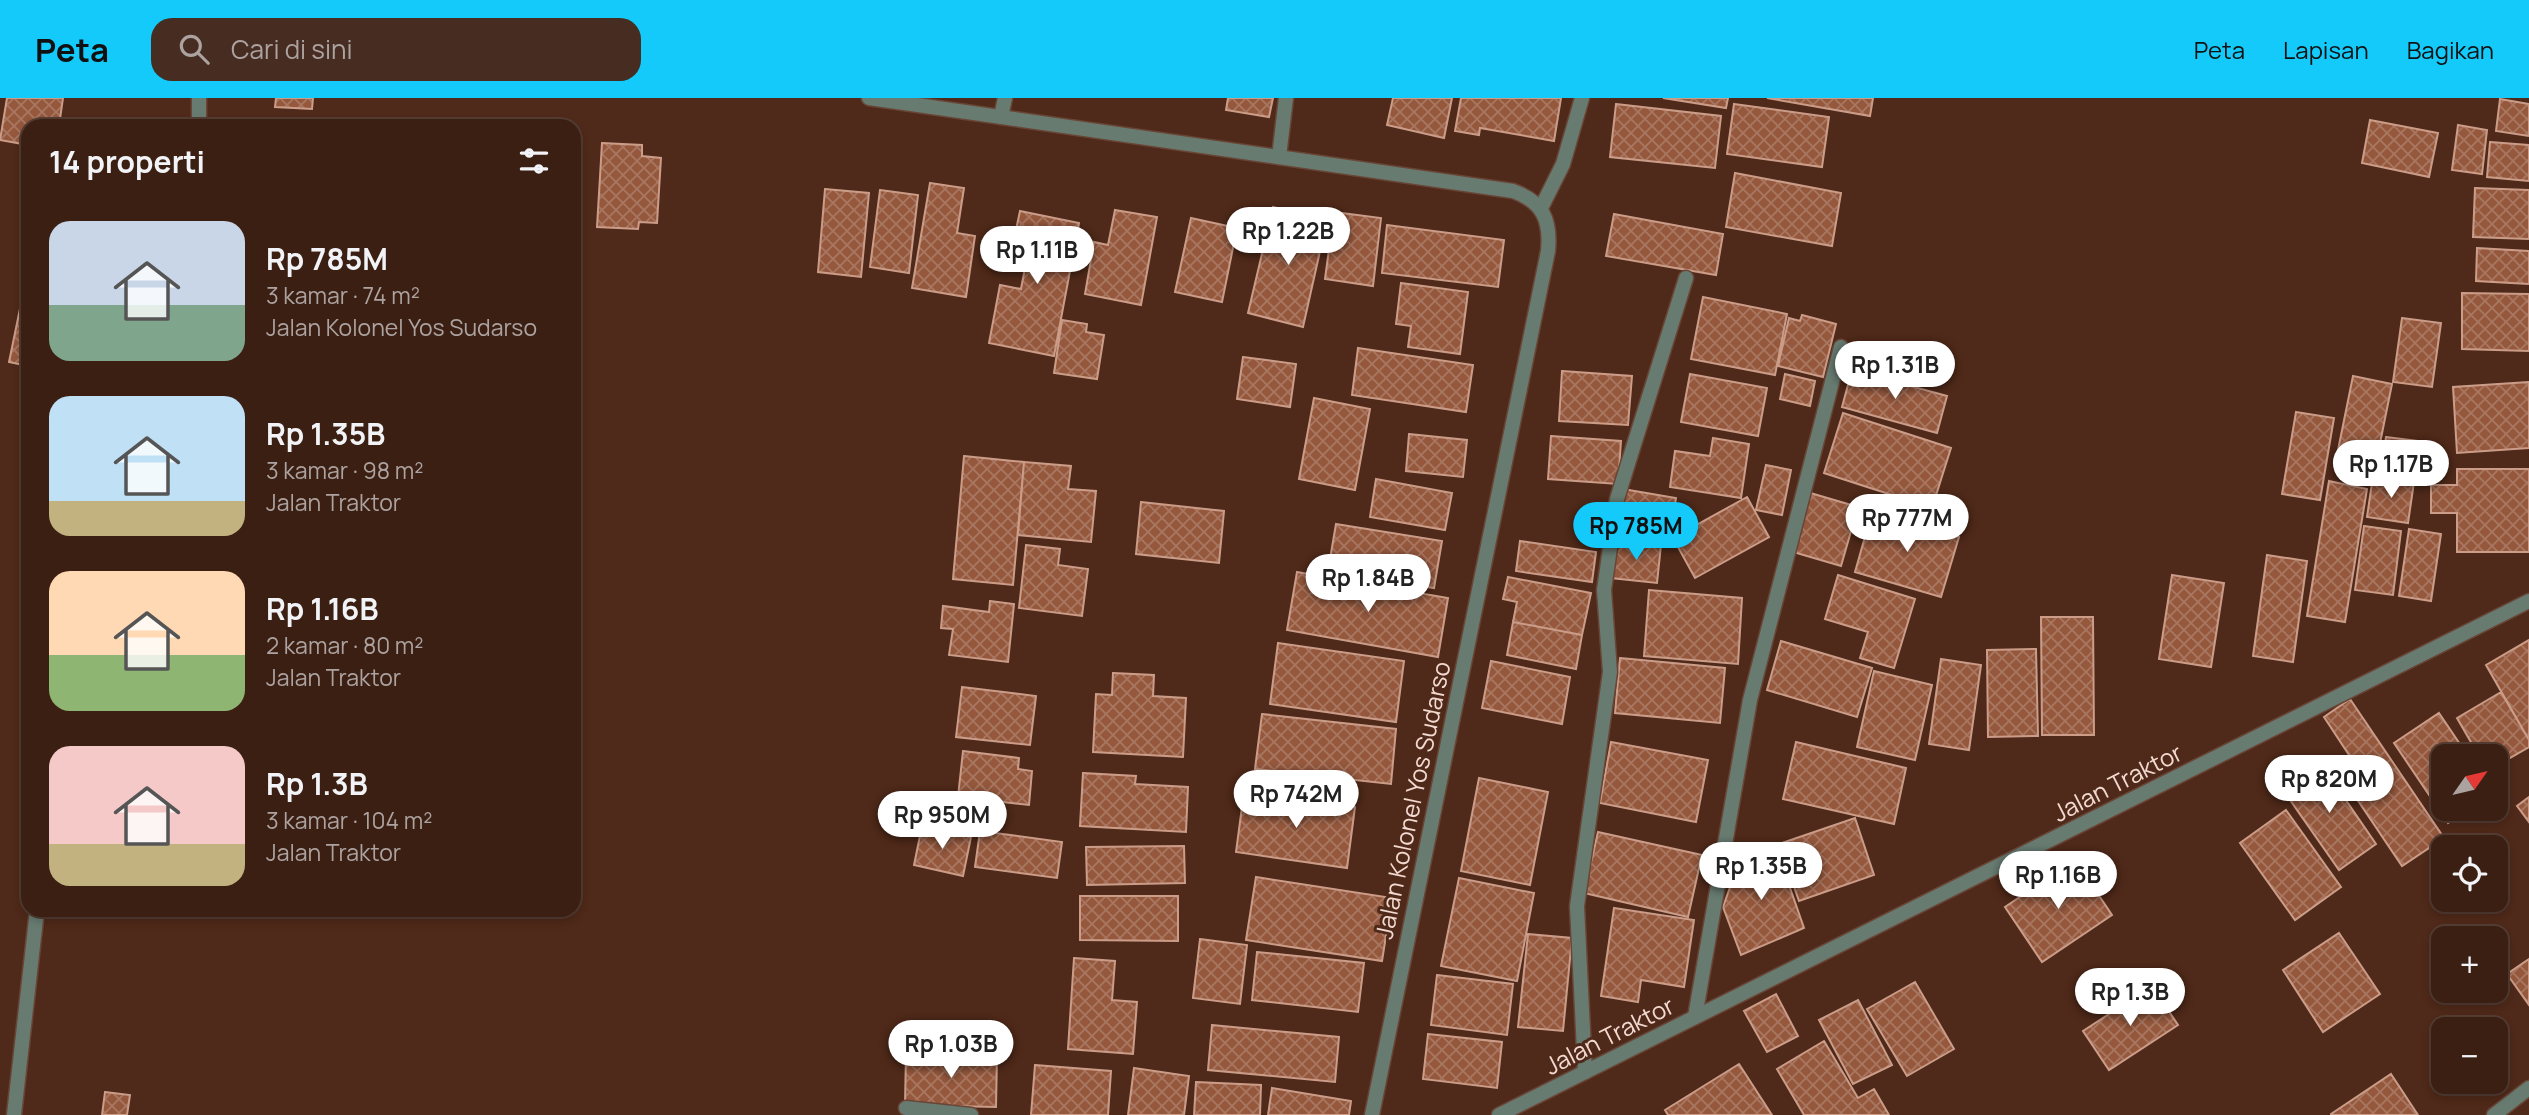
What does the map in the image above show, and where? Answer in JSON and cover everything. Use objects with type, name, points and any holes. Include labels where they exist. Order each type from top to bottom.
[{"type":"street","points":[[199,98],[199,119]]},
{"type":"street","points":[[869,98],[1513,191],[1526,195],[1541,208],[1563,164],[1582,98]]},
{"type":"street","points":[[1001,117],[1005,98]]},
{"type":"street","points":[[1279,157],[1286,98]]},
{"type":"street","name":"Jalan Kolonel Yos Sudarso","points":[[1372,1115],[1548,251],[1550,234],[1541,208]]},
{"type":"street","points":[[1585,1072],[1577,906],[1610,672],[1604,590],[1617,499],[1686,278]]},
{"type":"street","points":[[1695,1017],[1750,700],[1841,347]]},
{"type":"street","name":"Jalan Traktor","points":[[1499,1115],[2529,601]]},
{"type":"street","points":[[14,1115],[36,917]]},
{"type":"street","points":[[2494,1115],[2529,1088]]},
{"type":"street","points":[[906,1108],[971,1115]]},
{"type":"building","points":[[7,98],[63,98],[60,119],[21,119],[21,144],[0,140]]},
{"type":"building","points":[[276,98],[313,98],[312,109],[275,107]]},
{"type":"building","points":[[1228,98],[1273,98],[1269,117],[1226,110]]},
{"type":"building","points":[[1393,98],[1452,98],[1444,138],[1387,125]]},
{"type":"building","points":[[1461,98],[1561,98],[1554,141],[1480,128],[1479,135],[1455,131]]},
{"type":"building","points":[[1663,98],[1728,98],[1726,108]]},
{"type":"building","points":[[1767,98],[1873,98],[1870,116]]},
{"type":"building","points":[[2500,99],[2529,104],[2529,136],[2496,131]]},
{"type":"building","points":[[1616,104],[1721,116],[1715,168],[1610,157]]},
{"type":"building","points":[[1734,104],[1829,117],[1822,167],[1727,154]]},
{"type":"building","points":[[2370,120],[2438,133],[2429,177],[2362,163]]},
{"type":"building","points":[[2458,125],[2487,130],[2482,174],[2452,170]]},
{"type":"building","points":[[2490,142],[2529,145],[2529,181],[2487,177]]},
{"type":"building","points":[[602,143],[642,145],[642,156],[661,158],[657,223],[639,222],[638,229],[597,227]]},
{"type":"building","points":[[1735,173],[1841,193],[1832,246],[1726,227]]},
{"type":"building","points":[[930,183],[964,188],[957,233],[975,236],[966,297],[912,288]]},
{"type":"building","points":[[2475,188],[2529,190],[2529,239],[2473,237]]},
{"type":"building","points":[[825,189],[869,193],[861,277],[818,272]]},
{"type":"building","points":[[880,190],[918,195],[909,273],[870,267]]},
{"type":"building","points":[[1273,207],[1327,220],[1303,327],[1248,313]]},
{"type":"building","points":[[1115,210],[1157,217],[1141,305],[1085,294],[1094,242],[1108,245]]},
{"type":"building","points":[[1020,211],[1079,223],[1054,356],[989,343],[1000,285],[1021,289],[1029,247],[1013,244]]},
{"type":"building","points":[[1334,212],[1381,218],[1373,286],[1325,279]]},
{"type":"building","points":[[1614,214],[1723,234],[1716,275],[1606,256]]},
{"type":"building","points":[[1191,218],[1237,228],[1222,302],[1175,292]]},
{"type":"building","points":[[1387,225],[1504,240],[1498,287],[1382,273]]},
{"type":"building","points":[[2477,248],[2529,251],[2529,284],[2476,281]]},
{"type":"building","points":[[1401,283],[1468,292],[1460,354],[1408,347],[1411,326],[1396,324]]},
{"type":"building","points":[[2462,293],[2529,294],[2529,351],[2462,349]]},
{"type":"building","points":[[1703,297],[1787,314],[1775,375],[1691,359]]},
{"type":"building","points":[[21,304],[21,365],[9,362]]},
{"type":"building","points":[[1802,315],[1836,324],[1823,377],[1778,366],[1789,318],[1800,321]]},
{"type":"building","points":[[2402,318],[2441,323],[2432,387],[2393,382]]},
{"type":"building","points":[[1062,320],[1087,324],[1086,332],[1104,335],[1097,379],[1054,373]]},
{"type":"building","points":[[1358,348],[1473,365],[1466,412],[1352,395]]},
{"type":"building","points":[[1243,357],[1296,364],[1290,407],[1237,399]]},
{"type":"building","points":[[1852,370],[1947,396],[1937,433],[1842,407]]},
{"type":"building","points":[[1562,371],[1632,376],[1628,425],[1559,421]]},
{"type":"building","points":[[1690,374],[1767,388],[1758,436],[1681,422]]},
{"type":"building","points":[[1785,374],[1815,381],[1810,406],[1780,399]]},
{"type":"building","points":[[2353,376],[2392,384],[2376,463],[2337,455]]},
{"type":"building","points":[[2529,382],[2529,448],[2457,453],[2453,387]]},
{"type":"building","points":[[1314,398],[1370,409],[1355,490],[1299,479]]},
{"type":"building","points":[[2296,412],[2334,418],[2320,500],[2282,494]]},
{"type":"building","points":[[1843,413],[1951,448],[1932,508],[1824,473]]},
{"type":"building","points":[[1409,434],[1467,440],[1463,477],[1406,471]]},
{"type":"building","points":[[1551,436],[1621,441],[1618,484],[1548,479]]},
{"type":"building","points":[[2386,437],[2419,441],[2414,482],[2380,477]]},
{"type":"building","points":[[1713,438],[1749,444],[1741,498],[1670,487],[1675,451],[1710,456]]},
{"type":"building","points":[[964,456],[1024,462],[1013,585],[953,579]]},
{"type":"building","points":[[1024,462],[1071,466],[1068,489],[1096,491],[1091,542],[1018,535]]},
{"type":"building","points":[[1766,465],[1791,470],[1782,515],[1756,510]]},
{"type":"building","points":[[2457,469],[2529,469],[2529,552],[2457,552],[2457,513],[2431,513],[2431,485],[2457,485]]},
{"type":"building","points":[[2373,476],[2414,482],[2408,523],[2367,517]]},
{"type":"building","points":[[1376,479],[1452,493],[1445,530],[1370,517]]},
{"type":"building","points":[[2329,481],[2367,489],[2345,622],[2307,616]]},
{"type":"building","points":[[1623,489],[1676,498],[1669,543],[1616,535]]},
{"type":"building","points":[[1807,492],[1858,507],[1841,566],[1790,551]]},
{"type":"building","points":[[1747,497],[1769,537],[1695,578],[1673,538]]},
{"type":"building","points":[[1141,502],[1224,511],[1219,563],[1136,554]]},
{"type":"building","points":[[1872,512],[1959,537],[1941,597],[1855,572]]},
{"type":"building","points":[[1336,524],[1442,541],[1434,588],[1328,571]]},
{"type":"building","points":[[2364,526],[2401,531],[2393,595],[2355,590]]},
{"type":"building","points":[[2409,529],[2441,534],[2431,601],[2399,596]]},
{"type":"building","points":[[1615,540],[1661,545],[1657,583],[1611,578]]},
{"type":"building","points":[[1520,541],[1596,552],[1592,582],[1516,571]]},
{"type":"building","points":[[1026,545],[1060,549],[1058,565],[1088,569],[1082,616],[1019,608]]},
{"type":"building","points":[[2267,555],[2307,561],[2293,662],[2253,656]]},
{"type":"building","points":[[1297,572],[1448,598],[1438,657],[1287,630]]},
{"type":"building","points":[[1838,575],[1915,599],[1894,668],[1860,658],[1868,632],[1825,619]]},
{"type":"building","points":[[2172,575],[2224,583],[2211,667],[2159,659]]},
{"type":"building","points":[[1508,577],[1591,593],[1582,635],[1513,622],[1517,602],[1503,599]]},
{"type":"building","points":[[1649,590],[1742,598],[1738,664],[1644,656]]},
{"type":"building","points":[[990,601],[1014,604],[1008,662],[949,655],[953,629],[941,628],[943,606],[989,612]]},
{"type":"building","points":[[2041,617],[2093,617],[2094,735],[2042,735]]},
{"type":"building","points":[[1513,622],[1582,635],[1576,669],[1507,655]]},
{"type":"building","points":[[2529,640],[2529,740],[2486,665]]},
{"type":"building","points":[[1781,641],[1872,668],[1857,717],[1767,690]]},
{"type":"building","points":[[1278,643],[1404,661],[1396,722],[1270,704]]},
{"type":"building","points":[[2036,649],[2038,736],[1988,737],[1987,650]]},
{"type":"building","points":[[1620,658],[1725,668],[1720,723],[1615,713]]},
{"type":"building","points":[[1941,659],[1981,665],[1969,750],[1929,744]]},
{"type":"building","points":[[1491,661],[1570,677],[1562,724],[1482,708]]},
{"type":"building","points":[[1874,671],[1932,685],[1915,760],[1857,747]]},
{"type":"building","points":[[1113,673],[1154,675],[1153,696],[1186,698],[1183,757],[1093,752],[1096,694],[1112,695]]},
{"type":"building","points":[[962,687],[1036,696],[1030,745],[956,737]]},
{"type":"building","points":[[2501,692],[2529,740],[2529,747],[2508,759],[2508,744],[2472,744],[2457,718]]},
{"type":"building","points":[[2350,699],[2442,835],[2431,835],[2431,847],[2402,866],[2334,765],[2349,755],[2324,717]]},
{"type":"building","points":[[2439,713],[2460,744],[2431,744],[2431,798],[2394,743]]},
{"type":"building","points":[[1262,714],[1396,729],[1391,784],[1255,769]]},
{"type":"building","points":[[1611,742],[1708,760],[1696,822],[1600,803]]},
{"type":"building","points":[[1796,742],[1906,768],[1894,824],[1783,799]]},
{"type":"building","points":[[963,751],[1019,758],[1018,769],[1032,771],[1029,805],[958,797]]},
{"type":"building","points":[[2319,761],[2376,844],[2339,870],[2281,787]]},
{"type":"building","points":[[1083,773],[1136,776],[1135,784],[1188,787],[1186,832],[1080,826]]},
{"type":"building","points":[[1479,778],[1548,792],[1530,885],[1461,871]]},
{"type":"building","points":[[1244,792],[1355,807],[1347,868],[1236,852]]},
{"type":"building","points":[[2529,797],[2529,822],[2517,806]]},
{"type":"building","points":[[2286,810],[2341,887],[2295,920],[2240,843]]},
{"type":"building","points":[[1855,818],[1874,875],[1799,901],[1779,844]]},
{"type":"building","points":[[922,826],[971,837],[963,876],[914,865]]},
{"type":"building","points":[[980,831],[1062,842],[1057,878],[975,867]]},
{"type":"building","points":[[1598,832],[1702,855],[1688,917],[1584,893]]},
{"type":"building","points":[[1775,845],[1804,928],[1741,955],[1723,907],[1739,862]]},
{"type":"building","points":[[1184,846],[1185,883],[1087,885],[1086,847]]},
{"type":"building","points":[[2075,860],[2112,915],[2042,962],[2005,907]]},
{"type":"building","points":[[1256,877],[1392,898],[1382,961],[1246,940]]},
{"type":"building","points":[[1459,878],[1534,893],[1517,981],[1441,966]]},
{"type":"building","points":[[1080,896],[1178,896],[1178,941],[1080,940]]},
{"type":"building","points":[[1614,908],[1694,920],[1684,987],[1641,980],[1638,1002],[1601,996]]},
{"type":"building","points":[[2339,933],[2380,994],[2323,1032],[2283,970]]},
{"type":"building","points":[[1528,934],[1572,938],[1563,1031],[1518,1027]]},
{"type":"building","points":[[1200,939],[1247,945],[1240,1004],[1193,998]]},
{"type":"building","points":[[1257,952],[1364,963],[1358,1012],[1252,1000]]},
{"type":"building","points":[[1074,958],[1115,961],[1112,1000],[1137,1002],[1133,1054],[1068,1049]]},
{"type":"building","points":[[2529,959],[2529,1005],[2508,975]]},
{"type":"building","points":[[1437,975],[1513,984],[1507,1035],[1431,1025]]},
{"type":"building","points":[[1915,982],[1954,1049],[1907,1076],[1867,1009]]},
{"type":"building","points":[[2152,986],[2178,1025],[2109,1070],[2083,1031]]},
{"type":"building","points":[[1776,994],[1798,1036],[1767,1052],[1744,1011]]},
{"type":"building","points":[[1858,1000],[1892,1065],[1853,1084],[1819,1020]]},
{"type":"building","points":[[1212,1025],[1339,1037],[1335,1082],[1208,1070]]},
{"type":"building","points":[[1428,1034],[1502,1042],[1497,1088],[1423,1079]]},
{"type":"building","points":[[1824,1041],[1858,1098],[1874,1089],[1889,1115],[1804,1115],[1777,1069]]},
{"type":"building","points":[[906,1053],[997,1056],[996,1107],[905,1105]]},
{"type":"building","points":[[1739,1064],[1772,1115],[1668,1115],[1665,1110]]},
{"type":"building","points":[[1035,1065],[1111,1071],[1108,1115],[1031,1115]]},
{"type":"building","points":[[1134,1068],[1189,1076],[1184,1115],[1128,1115]]},
{"type":"building","points":[[2391,1074],[2418,1115],[2331,1115],[2331,1114]]},
{"type":"building","points":[[1196,1082],[1261,1085],[1260,1115],[1194,1115]]},
{"type":"building","points":[[1272,1088],[1351,1101],[1349,1115],[1268,1115]]},
{"type":"building","points":[[105,1092],[130,1095],[127,1115],[102,1115]]}]
